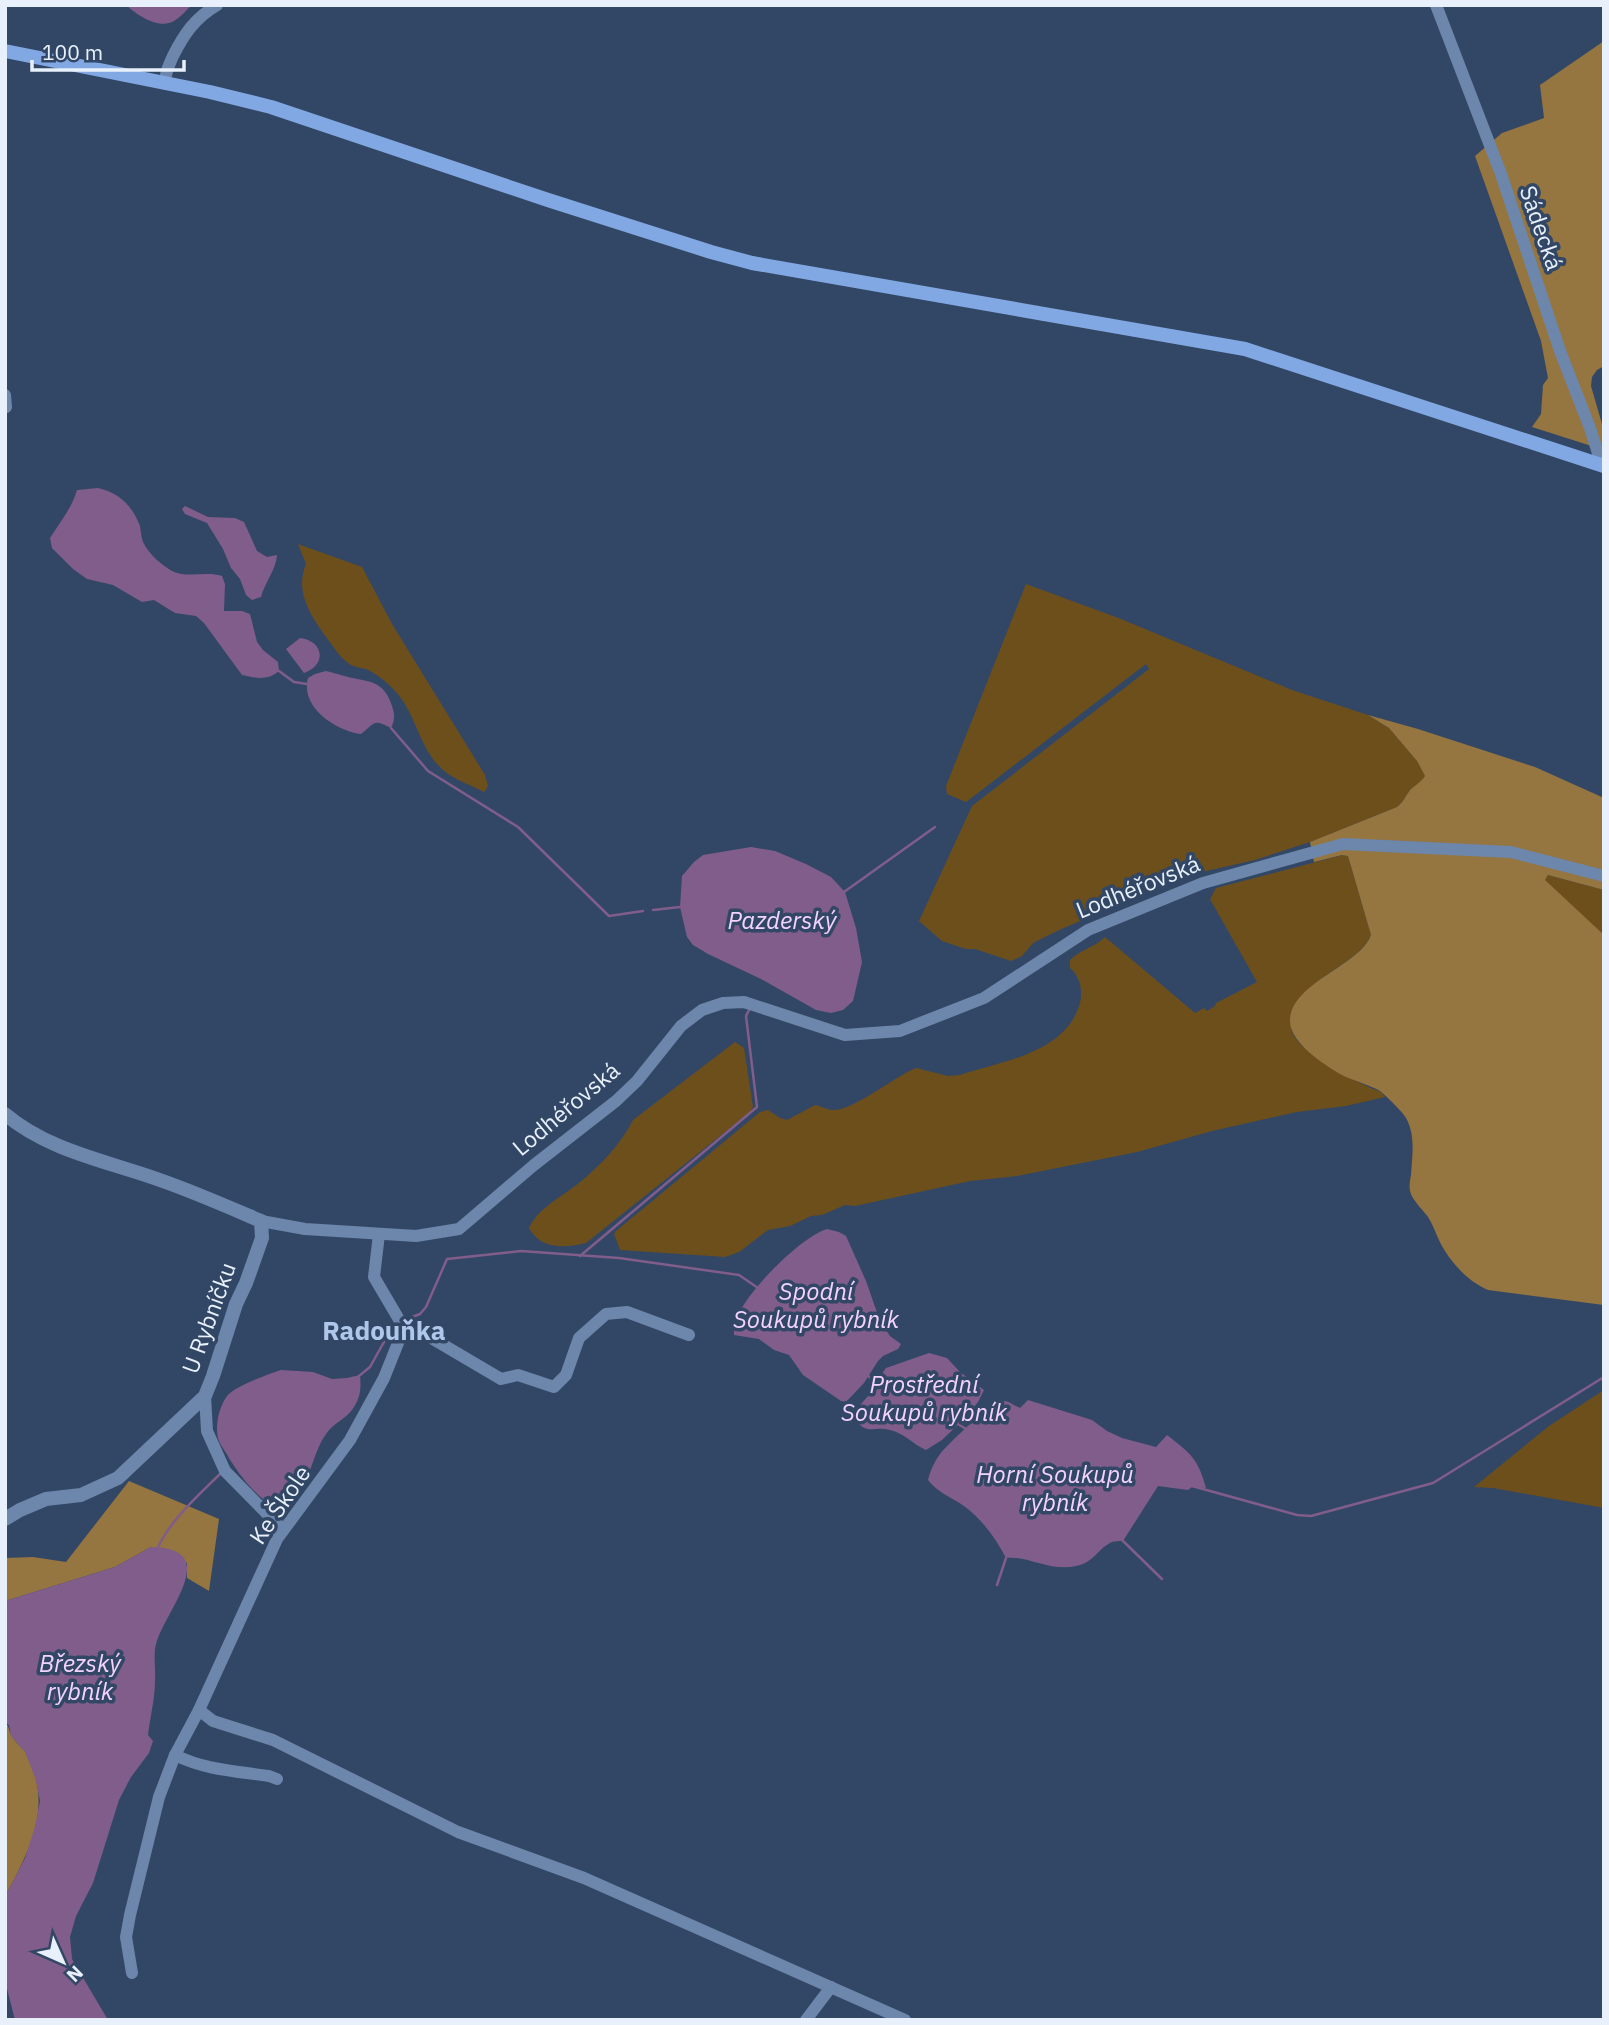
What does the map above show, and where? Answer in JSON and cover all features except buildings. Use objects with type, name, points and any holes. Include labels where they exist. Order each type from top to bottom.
[{"type":"main road","points":[[5,51],[271,107],[450,168],[742,261],[1245,349],[1603,466]]},
{"type":"street","points":[[164,83],[165,74],[189,27],[217,5]]},
{"type":"street","name":"Sádecká","points":[[1436,5],[1501,174],[1560,351],[1603,466]]},
{"type":"street","name":"Lodhéřovská","points":[[5,1114],[30,1132],[66,1148],[199,1194],[261,1222],[305,1229],[416,1236],[458,1228],[616,1101],[637,1081],[681,1026],[702,1010],[723,1003],[744,1002],[845,1035],[900,1031],[985,998],[1088,930],[1203,883],[1343,844],[1511,852],[1604,876]]},
{"type":"street","name":"U Rybníčku","points":[[261,1222],[261,1238],[247,1283],[236,1304],[205,1395],[207,1431],[225,1471],[283,1530]]},
{"type":"street","points":[[379,1234],[374,1277],[404,1328],[428,1336],[501,1379],[518,1375],[554,1387],[566,1375],[579,1338],[606,1314],[627,1312],[689,1335]]},
{"type":"street","name":"Ke Škole","points":[[132,1973],[126,1937],[130,1915],[159,1797],[175,1755],[277,1539],[350,1440],[384,1378],[404,1328]]},
{"type":"street","points":[[5,1519],[46,1499],[81,1495],[118,1478],[205,1395]]},
{"type":"street","points":[[198,1710],[213,1721],[273,1740],[458,1832],[584,1878],[905,2020]]},
{"type":"street","points":[[175,1755],[211,1769],[276,1779]]},
{"type":"street","points":[[806,2020],[831,1987]]},
{"type":"shaded area","points":[[1604,41],[1604,366],[1592,377],[1591,386],[1604,431],[1604,450],[1532,427],[1541,414],[1543,385],[1548,378],[1541,341],[1475,156],[1502,133],[1544,118],[1540,85]]},
{"type":"shaded area","points":[[298,544],[362,567],[392,624],[485,775],[488,786],[484,792],[446,773],[434,761],[409,711],[396,692],[374,673],[347,663],[336,651],[307,605],[302,585],[306,564]]},
{"type":"shaded area","points":[[1026,584],[1121,619],[1292,690],[1368,715],[1389,728],[1417,761],[1425,776],[1397,807],[1310,842],[1255,860],[1184,876],[1057,931],[1033,943],[1022,956],[1011,961],[942,941],[919,921],[972,806],[1149,669],[1146,664],[966,802],[947,794],[946,786]]},
{"type":"shaded area","points":[[1368,715],[1535,767],[1604,798],[1604,890],[1548,875],[1545,880],[1604,935],[1604,1305],[1488,1290],[1464,1274],[1445,1251],[1428,1217],[1411,1194],[1412,1139],[1404,1115],[1380,1091],[1340,1074],[1317,1059],[1302,1045],[1292,1030],[1290,1022],[1293,1008],[1301,996],[1354,956],[1371,935],[1348,856],[1314,862],[1310,842],[1397,807],[1425,776],[1417,761],[1389,728]]},
{"type":"shaded area","points":[[1343,855],[1348,856],[1371,935],[1357,953],[1306,993],[1293,1012],[1291,1026],[1294,1036],[1314,1056],[1357,1082],[1381,1092],[1385,1097],[1346,1106],[1297,1112],[1212,1131],[1137,1152],[1017,1176],[970,1181],[855,1206],[845,1205],[790,1226],[768,1230],[739,1252],[725,1257],[620,1250],[614,1234],[616,1231],[760,1112],[768,1110],[787,1120],[815,1105],[831,1110],[840,1109],[850,1106],[916,1068],[948,1076],[960,1075],[1013,1059],[1047,1044],[1073,1020],[1080,1003],[1080,984],[1070,968],[1070,960],[1105,937],[1195,1013],[1204,1008],[1207,1011],[1216,1003],[1257,982],[1210,899],[1216,888]]},
{"type":"shaded area","points":[[1548,875],[1604,890],[1604,935],[1547,884],[1545,880]]},
{"type":"shaded area","points":[[735,1042],[744,1048],[753,1107],[750,1112],[586,1243],[554,1246],[534,1235],[529,1228],[539,1214],[602,1162],[633,1120]]},
{"type":"shaded area","points":[[1604,1390],[1604,1508],[1474,1487],[1549,1426]]},
{"type":"shaded area","points":[[129,1481],[219,1519],[209,1591],[187,1578],[187,1563],[151,1547],[115,1567],[5,1601],[5,1558],[33,1557],[66,1562]]},
{"type":"shaded area","points":[[5,1722],[13,1738],[26,1753],[34,1772],[38,1809],[30,1844],[5,1897]]},
{"type":"water","points":[[126,5],[192,5],[179,18],[162,24],[142,17]]},
{"type":"water","points":[[98,488],[112,493],[129,506],[140,526],[145,546],[165,566],[180,574],[222,576],[225,584],[224,611],[250,614],[257,642],[278,662],[279,671],[257,678],[242,675],[196,616],[175,613],[154,600],[142,602],[113,585],[87,579],[52,548],[50,538],[69,509],[77,490]]},
{"type":"water","points":[[185,506],[208,517],[235,518],[244,522],[257,551],[267,557],[277,555],[261,597],[252,600],[246,595],[240,579],[231,568],[207,523],[185,514],[182,509]]},
{"type":"water","points":[[300,638],[314,644],[320,654],[316,665],[304,673],[286,649]]},
{"type":"water","points":[[326,671],[381,687],[393,709],[394,720],[391,728],[375,723],[361,734],[341,728],[322,716],[310,699],[307,689],[308,678]]},
{"type":"water","name":"Pazderský","points":[[751,847],[775,851],[806,864],[831,877],[845,892],[856,928],[862,962],[853,1001],[843,1010],[831,1013],[816,1010],[761,979],[708,954],[693,945],[687,937],[680,907],[682,876],[703,855]]},
{"type":"water","name":"Spodní Soukupů rybník","points":[[827,1229],[846,1236],[880,1321],[890,1336],[901,1344],[898,1349],[878,1361],[864,1383],[846,1402],[803,1375],[789,1355],[774,1350],[759,1339],[734,1335],[739,1313],[754,1290],[804,1242]]},
{"type":"water","name":"Prostřední Soukupů rybník","points":[[929,1353],[947,1358],[984,1390],[965,1418],[942,1440],[926,1450],[895,1432],[867,1429],[858,1424],[853,1418],[854,1412],[886,1368]]},
{"type":"water","points":[[281,1370],[313,1372],[332,1379],[360,1375],[360,1387],[352,1410],[330,1429],[323,1439],[304,1485],[289,1503],[277,1509],[254,1491],[242,1477],[220,1444],[217,1428],[222,1405],[231,1392]]},
{"type":"water","name":"Horní Soukupů rybník","points":[[1028,1400],[1092,1420],[1122,1438],[1156,1447],[1167,1435],[1192,1457],[1206,1488],[1192,1487],[1188,1490],[1158,1486],[1123,1541],[1107,1545],[1082,1564],[1057,1567],[1006,1558],[977,1517],[928,1480],[940,1454],[981,1415],[1005,1401],[1020,1408]]},
{"type":"water","name":"Březský rybník","points":[[151,1547],[173,1550],[184,1558],[187,1569],[178,1599],[156,1644],[155,1688],[148,1735],[153,1741],[149,1753],[131,1777],[119,1800],[93,1883],[76,1916],[70,1937],[72,1959],[108,2020],[15,2020],[5,1981],[5,1897],[25,1858],[40,1801],[36,1780],[25,1752],[11,1736],[9,1725],[5,1722],[5,1601],[115,1567]]},
{"type":"waterway","points":[[279,671],[294,682],[307,684]]},
{"type":"waterway","points":[[391,728],[428,771],[518,827],[609,916],[643,911]]},
{"type":"waterway","points":[[844,892],[935,827]]},
{"type":"waterway","points":[[653,910],[680,907]]},
{"type":"waterway","points":[[580,1256],[757,1107],[746,1016],[749,1010]]},
{"type":"waterway","points":[[404,1320],[420,1314],[426,1307],[447,1259],[521,1251],[619,1258],[739,1275],[758,1288]]},
{"type":"waterway","points":[[359,1376],[370,1367],[397,1322]]},
{"type":"waterway","points":[[867,1375],[878,1384]]},
{"type":"waterway","points":[[1192,1486],[1297,1515],[1311,1516],[1433,1483],[1604,1377]]},
{"type":"waterway","points":[[956,1423],[968,1430]]},
{"type":"waterway","points":[[157,1549],[178,1518],[222,1472]]},
{"type":"waterway","points":[[1123,1541],[1162,1579]]},
{"type":"waterway","points":[[997,1585],[1006,1558]]},
{"type":"district","name":"Radouňka","points":[[384,1331]]}]
